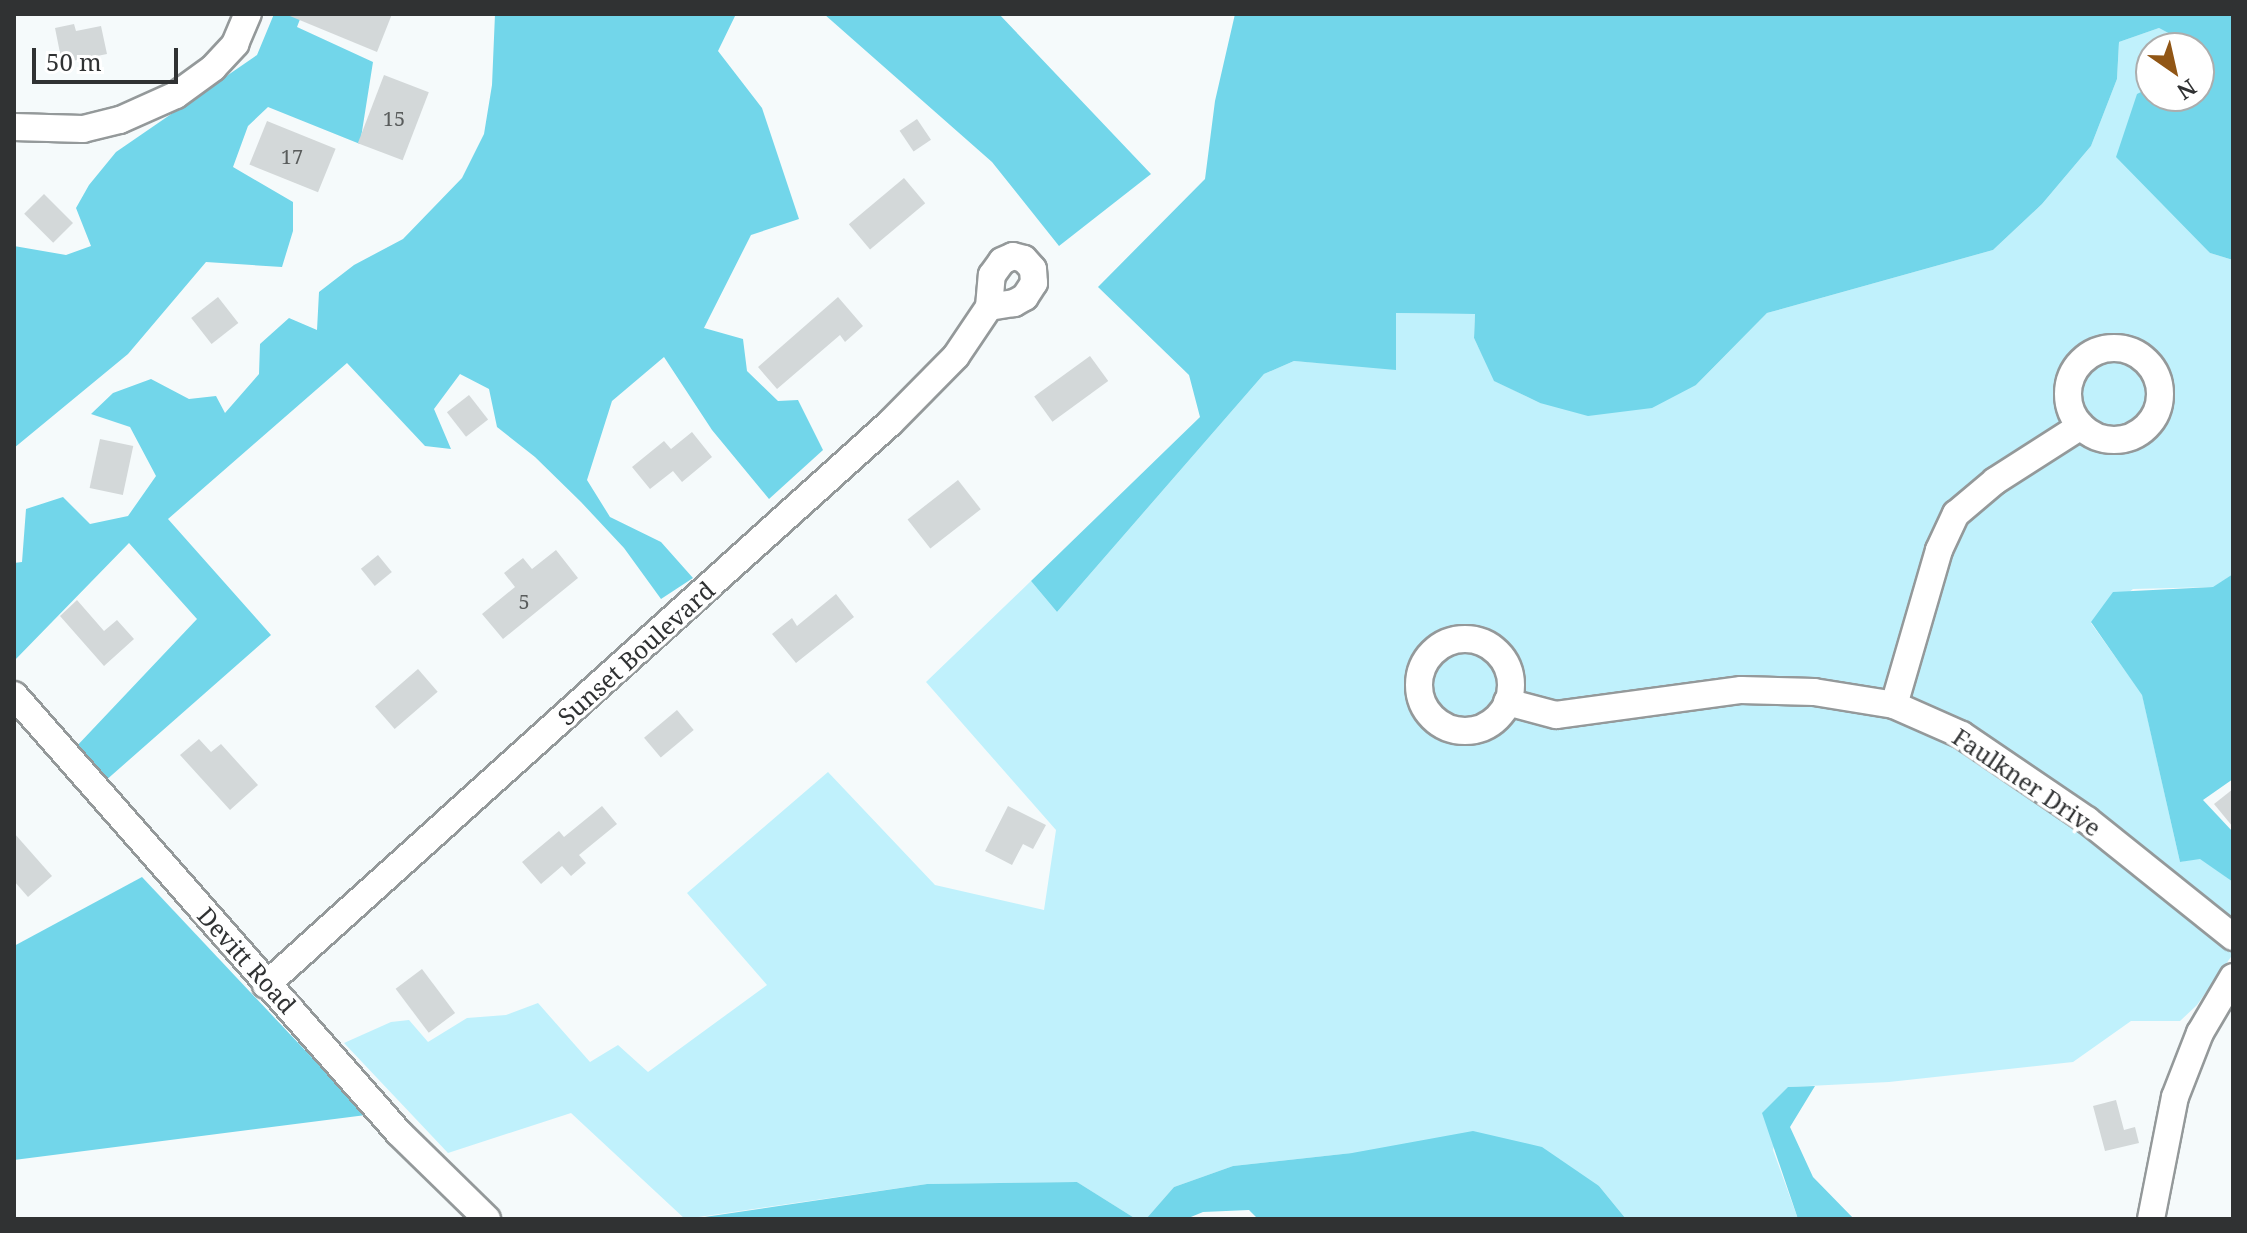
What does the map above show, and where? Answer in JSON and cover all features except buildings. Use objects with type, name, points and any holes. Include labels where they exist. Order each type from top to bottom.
[{"type":"street","points":[[14,127],[83,129],[120,120],[176,95],[213,68],[235,44],[248,14]]},
{"type":"street","name":"Sunset Boulevard","points":[[266,985],[890,423],[956,356],[989,307]]},
{"type":"street","points":[[1894,705],[1939,550],[1956,514],[1995,481],[2081,426]]},
{"type":"street","name":"Faulkner Drive","points":[[1507,702],[1556,715],[1741,690],[1814,692],[1894,705],[1962,735],[2087,820],[2233,937]]},
{"type":"street","name":"Devitt Road","points":[[14,695],[399,1133],[487,1219]]},
{"type":"street","points":[[2151,1219],[2175,1097],[2200,1033],[2233,977]]},
{"type":"shaded area","points":[[274,14],[302,14],[297,27],[373,62],[360,144],[268,107],[248,126],[233,167],[293,202],[293,231],[282,267],[206,262],[128,354],[14,448],[14,246],[66,255],[91,246],[76,208],[89,185],[116,152],[257,55]]},
{"type":"shaded area","points":[[495,14],[736,14],[718,51],[762,108],[799,219],[751,235],[704,328],[743,339],[747,371],[778,401],[798,400],[823,450],[769,499],[712,430],[664,357],[612,401],[587,480],[610,517],[661,542],[693,578],[661,599],[624,548],[581,502],[535,457],[497,427],[489,389],[460,374],[434,409],[451,449],[425,446],[347,363],[168,519],[271,635],[104,782],[74,749],[197,619],[129,543],[14,661],[14,563],[22,562],[26,509],[63,497],[90,524],[128,516],[156,476],[130,427],[91,414],[113,393],[151,379],[189,399],[216,396],[225,413],[259,374],[260,344],[289,318],[317,330],[319,292],[354,265],[403,239],[462,178],[484,134],[492,85]]},
{"type":"shaded area","points":[[824,14],[999,14],[1151,174],[1059,246],[992,162]]},
{"type":"shaded area","points":[[1235,14],[2233,14],[2233,260],[2210,253],[2116,157],[2135,100],[2135,112],[2215,112],[2215,32],[2166,32],[2159,28],[2135,32],[2135,36],[2119,42],[2117,79],[2091,146],[2042,204],[1993,250],[1767,313],[1696,385],[1652,408],[1588,416],[1540,403],[1494,381],[1474,338],[1475,314],[1396,313],[1396,370],[1294,361],[1264,374],[1057,612],[1031,581],[1200,417],[1189,375],[1098,287],[1205,179],[1215,101]]},
{"type":"shaded area","points":[[2135,36],[2135,112],[2145,112],[2210,253],[2233,260],[2233,574],[2214,587],[2133,589],[2091,623],[2142,694],[2180,862],[2200,858],[2233,882],[2233,954],[2197,1005],[2180,1021],[2131,1021],[2073,1062],[1889,1082],[1788,1087],[1773,1150],[1798,1219],[1626,1219],[1599,1186],[1352,1153],[1233,1166],[1174,1187],[1146,1219],[1136,1219],[1077,1182],[927,1184],[685,1219],[571,1113],[448,1153],[344,1043],[391,1022],[409,1020],[428,1042],[467,1018],[506,1015],[538,1003],[590,1062],[618,1045],[648,1072],[767,985],[687,893],[828,772],[935,885],[1044,910],[1056,830],[926,682],[1031,581],[1057,612],[1264,374],[1294,361],[1396,369],[1395,313],[1475,314],[1474,338],[1495,381],[1540,403],[1696,385],[1767,313],[1993,250],[2042,204],[2091,146],[2117,79],[2119,42]]},
{"type":"shaded area","points":[[2233,574],[2233,779],[2203,800],[2233,832],[2233,882],[2200,859],[2180,862],[2142,695],[2091,622],[2113,592],[2213,587]]},
{"type":"shaded area","points":[[142,877],[366,1115],[14,1160],[14,946]]},
{"type":"shaded area","points":[[1815,1086],[1790,1127],[1813,1177],[1854,1219],[1798,1219],[1762,1113],[1788,1087]]},
{"type":"shaded area","points":[[1473,1131],[1542,1147],[1599,1186],[1626,1219],[1258,1219],[1249,1210],[1203,1212],[1186,1219],[1146,1219],[1174,1187],[1233,1166],[1352,1153]]},
{"type":"shaded area","points":[[1077,1182],[1136,1219],[691,1219],[927,1184]]}]
